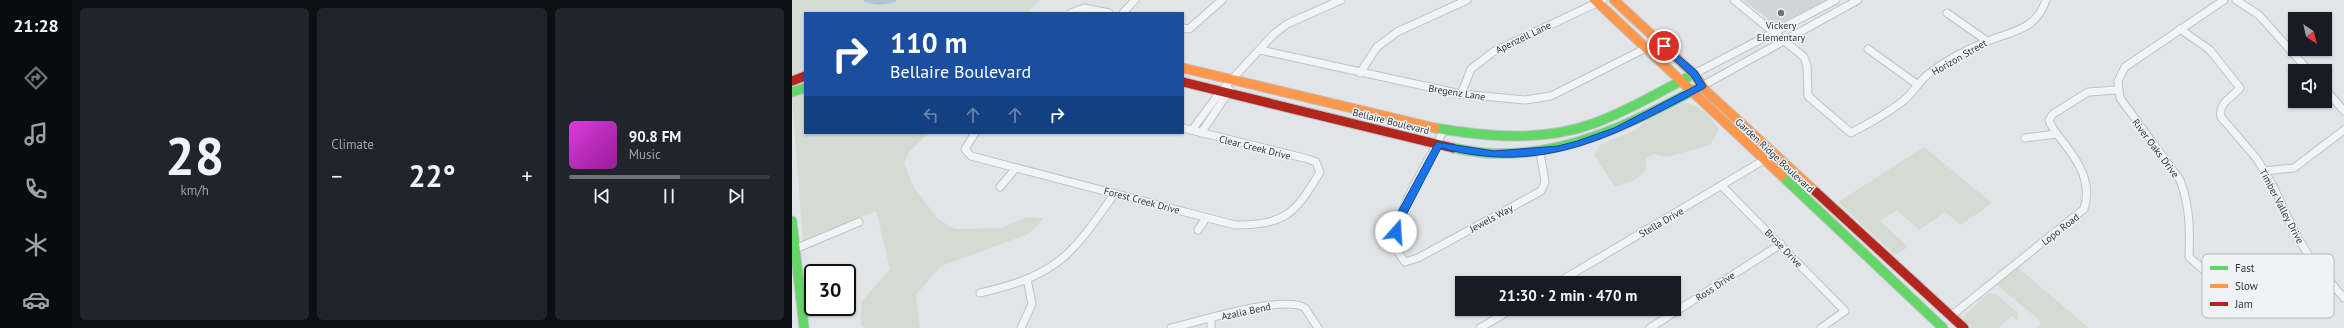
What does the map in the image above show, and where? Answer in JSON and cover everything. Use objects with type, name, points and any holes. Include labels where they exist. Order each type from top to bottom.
[{"type":"main road","name":"Garden Ridge Boulevard","points":[[1614,0],[1694,74],[1702,86],[1964,328]]},
{"type":"main road","name":"Garden Ridge Boulevard","points":[[1599,1],[1680,81],[1940,327]]},
{"type":"main road","name":"Bellaire Boulevard","points":[[1184,68],[1444,131],[1492,138],[1563,133],[1598,121],[1694,74]]},
{"type":"main road","points":[[792,81],[804,76]]},
{"type":"main road","name":"Bellaire Boulevard","points":[[1184,82],[1460,150],[1494,154],[1540,152],[1578,144],[1599,137],[1702,86]]},
{"type":"main road","points":[[792,92],[804,88]]},
{"type":"main road","points":[[1764,160],[1771,159],[1816,191]]},
{"type":"main road","points":[[792,221],[804,328]]},
{"type":"main road","points":[[1940,327],[1951,316]]},
{"type":"street","points":[[1124,12],[1135,0]]},
{"type":"street","points":[[1184,28],[1189,29],[1222,0]]},
{"type":"street","points":[[1192,130],[1225,92],[1245,64],[1287,24],[1341,0]]},
{"type":"street","points":[[1360,73],[1375,50],[1387,39],[1413,24],[1467,0]]},
{"type":"street","points":[[1734,0],[1783,41]]},
{"type":"street","points":[[1694,74],[1836,0]]},
{"type":"street","points":[[1702,86],[1858,0]]},
{"type":"street","name":"Horizon Street","points":[[1783,41],[1804,57],[1807,66],[1808,96],[1850,133],[1896,106],[1910,95],[1918,85],[1935,70],[1987,41],[2033,24],[2041,16],[2046,0]]},
{"type":"street","points":[[2117,90],[2119,75],[2125,67],[2224,0]]},
{"type":"street","points":[[2236,0],[2259,15],[2303,64]]},
{"type":"street","name":"Apenzell Lane","points":[[1461,94],[1472,69],[1493,52],[1599,1]]},
{"type":"street","points":[[1072,12],[1078,8],[1084,8],[1104,12]]},
{"type":"street","points":[[1947,13],[1987,41]]},
{"type":"street","name":"Timber Valley Drive","points":[[2180,29],[2210,50],[2240,88],[2220,105],[2219,111],[2225,123],[2257,159],[2280,198],[2295,232],[2308,254]]},
{"type":"street","name":"Bregenz Lane","points":[[1260,50],[1461,94],[1538,99],[1550,96],[1646,48]]},
{"type":"street","points":[[1868,49],[1918,85]]},
{"type":"street","name":"Lopo Road","points":[[1951,316],[2084,209],[2089,194],[2088,183],[2082,170],[2056,134],[2049,120],[2053,114],[2093,90],[2117,90]]},
{"type":"street","name":"River Oaks Drive","points":[[2117,90],[2126,108],[2171,164],[2180,180],[2186,195],[2190,217],[2189,257],[2202,268]]},
{"type":"street","points":[[1201,133],[1225,92]]},
{"type":"street","points":[[2332,97],[2344,111]]},
{"type":"street","name":"Clear Creek Drive","points":[[1184,128],[1308,159],[1316,162],[1320,172]]},
{"type":"street","points":[[2264,171],[2294,168],[2344,130]]},
{"type":"street","points":[[1439,144],[1444,131]]},
{"type":"street","name":"Forest Creek Drive","points":[[974,134],[966,144],[966,152],[971,156],[1235,225],[1256,226],[1279,220],[1297,209],[1320,172]]},
{"type":"street","points":[[2025,138],[2056,134]]},
{"type":"street","name":"Jewels Way","points":[[1439,144],[1398,221],[1395,246],[1399,258],[1405,262],[1418,258],[1541,191],[1545,182],[1540,152]]},
{"type":"street","name":"Stella Drive","points":[[1569,276],[1764,160]]},
{"type":"street","points":[[1000,187],[1016,168]]},
{"type":"street","name":"Brose Drive","points":[[1722,186],[1781,244],[1845,311],[1821,328]]},
{"type":"street","points":[[980,293],[1016,285],[1057,264],[1065,257],[1115,193]]},
{"type":"street","points":[[1198,230],[1206,218]]},
{"type":"street","points":[[795,249],[859,222]]},
{"type":"street","name":"Ross Drive","points":[[1650,328],[1781,244]]},
{"type":"street","points":[[1021,328],[1032,304],[1027,279]]},
{"type":"street","name":"Timber Valley Drive","points":[[2334,288],[2344,298]]},
{"type":"street","name":"Azalia Bend","points":[[1171,328],[1257,308],[1279,304],[1298,304],[1305,308],[1318,328]]},
{"type":"street","points":[[1480,328],[1500,316]]},
{"type":"street","points":[[1211,318],[1211,328]]},
{"type":"shaded area","points":[[792,0],[1040,0],[1027,12],[804,12],[804,73],[792,78]]},
{"type":"shaded area","name":"Vickery Elementary","points":[[1743,0],[1826,0],[1777,26]]},
{"type":"shaded area","points":[[804,92],[804,134],[928,134],[909,152],[904,163],[913,186],[938,219],[955,229],[1001,228],[1027,217],[1044,218],[1029,234],[941,266],[916,295],[920,328],[864,328],[861,325],[861,302],[890,269],[876,211],[803,242],[792,98]]},
{"type":"shaded area","points":[[1684,103],[1695,106],[1704,112],[1719,130],[1710,145],[1667,157],[1654,154],[1646,158],[1646,170],[1635,180],[1615,187],[1594,155],[1601,144],[1633,131],[1650,119]]},
{"type":"shaded area","points":[[1924,147],[1992,203],[1961,225],[1945,212],[1919,230],[1897,210],[1880,221],[1908,247],[1895,255],[1838,202]]},
{"type":"shaded area","points":[[2017,267],[2089,328],[2036,328],[2041,324],[2037,318],[1999,287],[1997,283]]},
{"type":"shaded area","points":[[1988,293],[1996,294],[2018,313],[2018,321],[2012,316],[1998,328],[1969,328],[1963,322],[1964,316]]},
{"type":"waterway","points":[[868,0],[892,0]]},
{"type":"traffic: fast","points":[[1435,128],[1472,134],[1508,137],[1526,137],[1563,132],[1581,128],[1610,117],[1694,74]]},
{"type":"traffic: fast","points":[[1453,148],[1486,153],[1519,153],[1551,149],[1582,141],[1613,129],[1644,116],[1702,86]]},
{"type":"traffic: fast","points":[[792,92],[804,88]]},
{"type":"traffic: fast","points":[[1782,176],[1943,328]]},
{"type":"traffic: fast","points":[[792,221],[804,328]]},
{"type":"traffic: slow","points":[[1595,0],[1782,176]]},
{"type":"traffic: slow","points":[[1614,0],[1694,74],[1707,92],[1816,192]]},
{"type":"traffic: slow","points":[[1184,68],[1435,128]]},
{"type":"traffic: jam","points":[[792,81],[804,76]]},
{"type":"traffic: jam","points":[[1184,82],[1453,148]]},
{"type":"traffic: jam","points":[[1816,192],[1964,328]]},
{"type":"place","name":"Vickery Elementary","points":[[1781,13]]},
{"type":"route","points":[[1396,232],[1398,221],[1439,144],[1460,150],[1494,154],[1517,154],[1558,149],[1578,144],[1617,130],[1702,86],[1694,74],[1664,46]]}]
